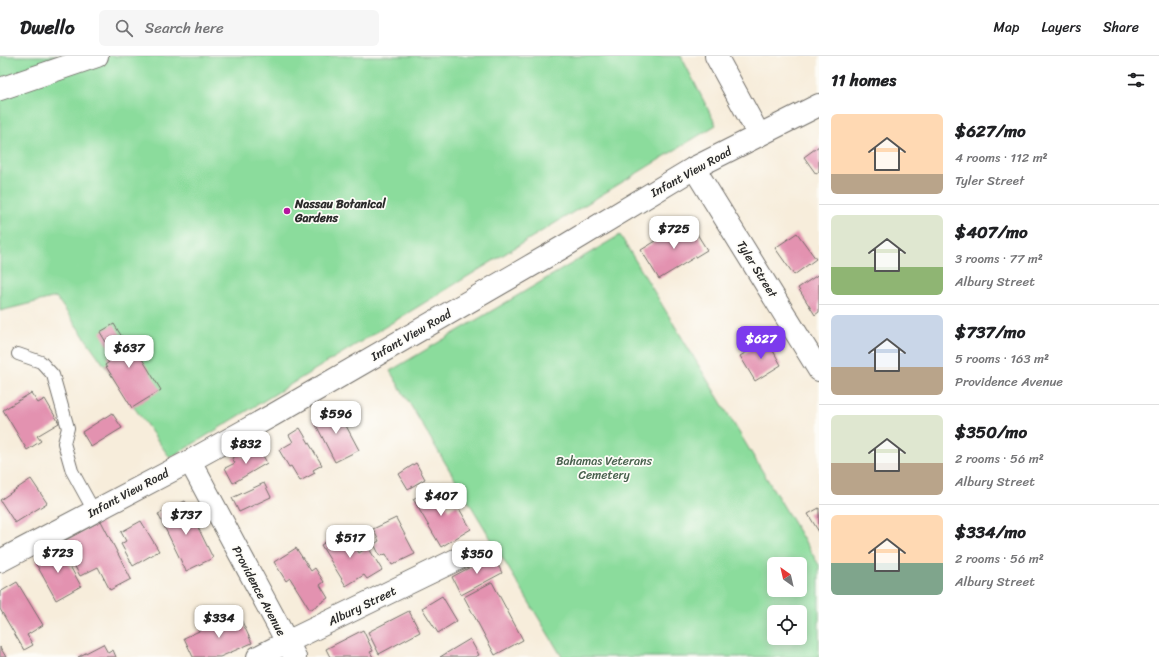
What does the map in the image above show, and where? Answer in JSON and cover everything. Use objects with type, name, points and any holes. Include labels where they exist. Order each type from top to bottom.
[{"type":"street","points":[[0,89],[97,56]]},
{"type":"street","points":[[716,56],[759,135]]},
{"type":"street","name":"Infant View Road","points":[[0,561],[190,461],[273,415],[563,247],[694,168],[819,105]]},
{"type":"street","name":"Tyler Street","points":[[694,168],[819,370]]},
{"type":"street","name":"Providence Avenue","points":[[190,461],[291,649]]},
{"type":"street","name":"Albury Street","points":[[258,657],[291,649],[466,555]]},
{"type":"lane","points":[[18,354],[41,362],[52,375],[68,428],[64,443],[72,471],[94,511]]},
{"type":"green space","name":"Nassau Botanical Gardens","points":[[0,56],[681,56],[716,125],[170,458],[56,297],[0,311]]},
{"type":"green space","name":"Bahamas Veterans Cemetery","points":[[620,235],[819,565],[819,657],[562,657],[390,371]]},
{"type":"building","points":[[819,146],[819,172],[816,174],[804,157]]},
{"type":"building","points":[[689,221],[707,250],[659,279],[641,250]]},
{"type":"building","points":[[797,233],[816,259],[794,275],[775,248]]},
{"type":"building","points":[[819,274],[819,312],[815,315],[798,288]]},
{"type":"building","points":[[114,324],[127,345],[122,348],[125,352],[134,346],[161,390],[132,408],[105,365],[109,362],[107,358],[113,354],[100,332]]},
{"type":"building","points":[[767,340],[781,365],[755,381],[740,356]]},
{"type":"building","points":[[31,393],[38,403],[45,399],[59,423],[37,436],[41,441],[27,450],[3,410]]},
{"type":"building","points":[[336,407],[359,450],[335,462],[313,419]]},
{"type":"building","points":[[112,413],[122,428],[91,447],[82,432]]},
{"type":"building","points":[[300,428],[322,465],[313,470],[315,473],[300,481],[291,466],[289,467],[279,450],[293,442],[289,435]]},
{"type":"building","points":[[259,448],[267,463],[233,483],[225,468],[235,463],[232,458],[240,454],[243,458]]},
{"type":"building","points":[[416,463],[425,479],[408,489],[399,474]]},
{"type":"building","points":[[31,479],[47,503],[15,523],[0,500]]},
{"type":"building","points":[[264,483],[271,497],[239,512],[232,498]]},
{"type":"building","points":[[435,486],[449,510],[457,505],[471,529],[441,547],[413,499]]},
{"type":"building","points":[[185,501],[213,558],[186,571],[158,514]]},
{"type":"building","points":[[819,508],[819,532],[808,514]]},
{"type":"building","points":[[396,518],[415,554],[392,565],[386,554],[380,556],[374,544],[379,541],[373,529]]},
{"type":"building","points":[[101,521],[131,579],[110,590],[98,567],[80,576],[62,542]]},
{"type":"building","points":[[141,521],[159,551],[133,566],[121,544],[126,541],[121,532]]},
{"type":"building","points":[[345,530],[359,553],[368,547],[382,570],[367,579],[364,575],[346,586],[321,545]]},
{"type":"building","points":[[60,548],[81,586],[56,600],[35,562]]},
{"type":"building","points":[[296,548],[311,571],[315,568],[324,582],[320,585],[328,598],[310,610],[290,578],[286,581],[274,562]]},
{"type":"building","points":[[493,555],[502,573],[461,595],[452,577]]},
{"type":"building","points":[[17,582],[43,625],[27,635],[33,645],[24,650],[0,609],[0,592]]},
{"type":"building","points":[[492,582],[523,640],[495,655],[464,597]]},
{"type":"building","points":[[442,596],[457,621],[438,633],[422,608]]},
{"type":"building","points":[[409,611],[420,632],[379,654],[368,632]]},
{"type":"building","points":[[238,613],[252,643],[220,657],[193,657],[184,638]]},
{"type":"building","points":[[363,630],[373,651],[370,652],[373,657],[330,657],[326,649]]},
{"type":"building","points":[[470,639],[479,655],[475,657],[440,657]]},
{"type":"building","points":[[103,644],[108,653],[113,650],[116,657],[78,657]]},
{"type":"building","points":[[0,647],[6,657],[0,657]]},
{"type":"place","name":"Nassau Botanical Gardens","points":[[287,211]]}]
